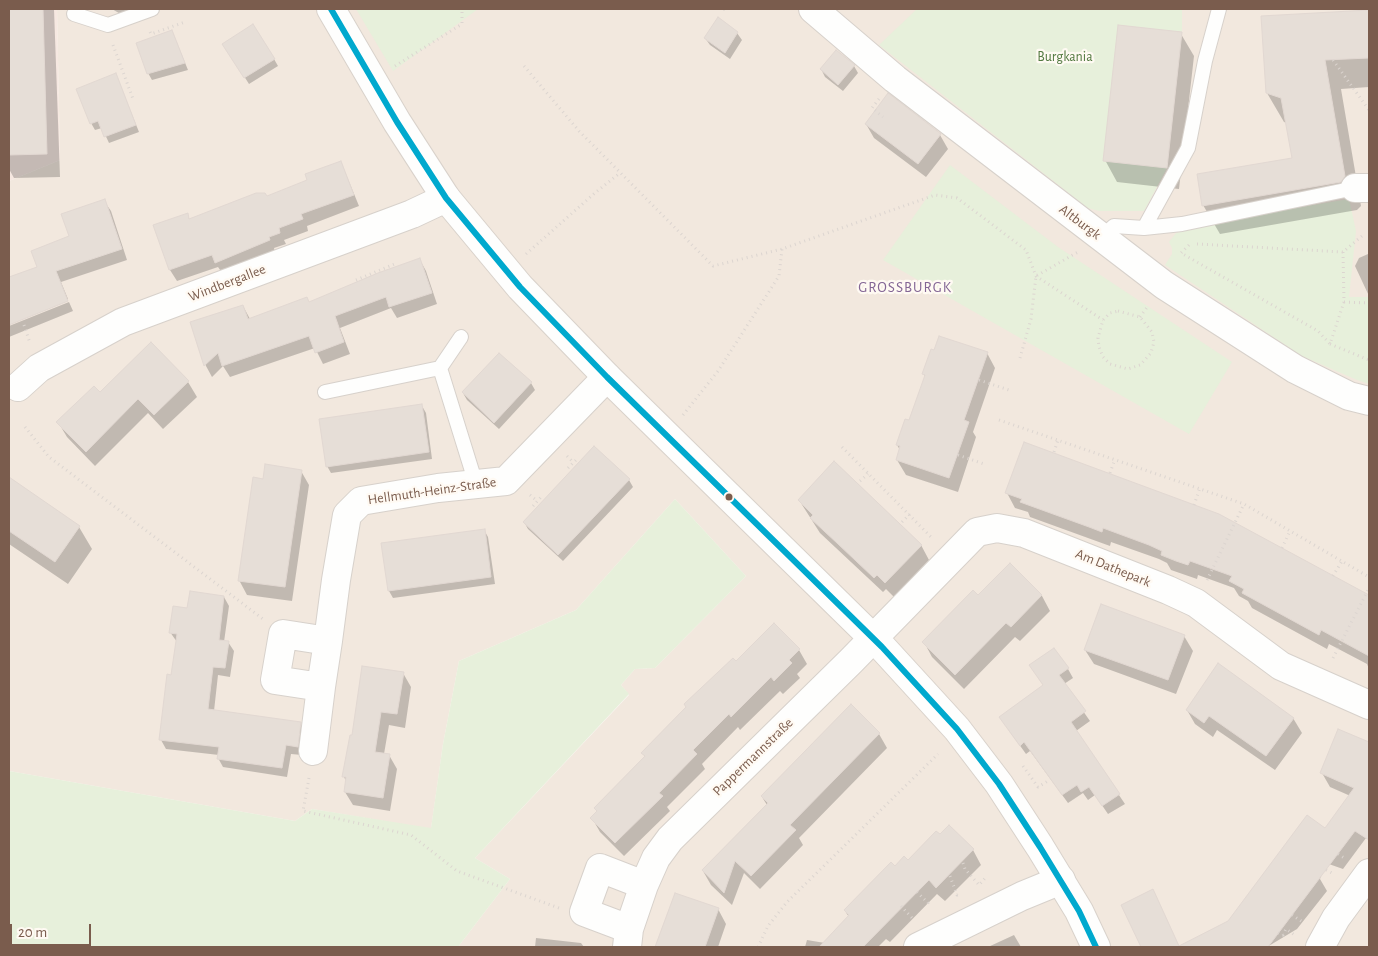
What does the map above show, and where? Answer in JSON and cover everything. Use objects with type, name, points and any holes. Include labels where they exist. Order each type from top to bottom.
[{"type":"street","points":[[331,9],[397,122],[446,198],[520,287],[607,377],[873,638],[919,685],[964,737],[999,784],[1061,880],[1096,947]]},
{"type":"street","name":"Altburgk","points":[[813,9],[895,79],[1164,285],[1295,369],[1349,396],[1369,402]]},
{"type":"street","name":"Windbergallee","points":[[13,386],[39,368],[123,322],[412,214],[446,198]]},
{"type":"street","name":"Hellmuth-Heinz-Straße","points":[[313,751],[347,515],[361,501],[438,488],[506,481],[607,377]]},
{"type":"street","name":"Am Dathepark","points":[[873,638],[977,532],[997,528],[1024,533],[1196,603],[1281,666],[1369,704]]},
{"type":"street","points":[[322,688],[275,680],[283,634],[328,641]]},
{"type":"street","name":"Pappermannstraße","points":[[584,912],[628,938],[644,885],[656,858],[670,839],[873,638]]},
{"type":"street","points":[[584,912],[600,868],[644,885]]},
{"type":"street","points":[[1320,947],[1336,918],[1369,874]]},
{"type":"street","points":[[918,947],[1022,896],[1061,880]]},
{"type":"lane","points":[[74,14],[108,25],[152,9]]},
{"type":"lane","points":[[1144,228],[1188,148],[1205,61],[1219,9]]},
{"type":"lane","points":[[1101,238],[1114,226],[1144,228],[1182,224],[1362,188]]},
{"type":"lane","points":[[325,392],[440,368],[461,337]]},
{"type":"lane","points":[[440,368],[476,484]]},
{"type":"path","points":[[393,68],[462,24],[462,9]]},
{"type":"path","points":[[110,39],[133,99]]},
{"type":"path","points":[[1333,60],[1369,110]]},
{"type":"path","points":[[524,66],[578,131],[713,266],[782,249],[935,195],[957,198],[1026,250],[1036,276],[1031,319],[1020,358]]},
{"type":"path","points":[[881,97],[872,108],[883,117]]},
{"type":"path","points":[[520,260],[620,173]]},
{"type":"path","points":[[1362,236],[1343,252],[1192,244],[1183,248],[1180,253],[1318,331],[1330,344],[1369,360]]},
{"type":"path","points":[[1036,276],[1101,238]]},
{"type":"path","points":[[677,423],[718,371],[768,296],[780,276],[782,249]]},
{"type":"path","points":[[1330,344],[1344,302],[1343,252]]},
{"type":"path","points":[[356,280],[397,263]]},
{"type":"path","points":[[1036,276],[1103,320]]},
{"type":"path","points":[[1344,302],[1369,302]]},
{"type":"path","points":[[1118,311],[1140,318],[1152,332],[1154,342],[1147,359],[1140,365],[1128,369],[1110,364],[1103,357],[1099,347],[1098,338],[1103,320],[1110,313],[1118,311]]},
{"type":"path","points":[[979,380],[1009,390]]},
{"type":"path","points":[[999,420],[1244,504],[1369,577]]},
{"type":"path","points":[[25,427],[49,456],[270,624]]},
{"type":"path","points":[[1054,452],[1058,440]]},
{"type":"path","points":[[842,447],[934,540]]},
{"type":"path","points":[[958,454],[984,464]]},
{"type":"path","points":[[568,468],[578,458]]},
{"type":"path","points":[[1110,473],[1115,459]]},
{"type":"path","points":[[860,481],[868,474]]},
{"type":"path","points":[[1194,505],[1200,488]]},
{"type":"path","points":[[528,494],[537,501]]},
{"type":"path","points":[[532,506],[542,495]]},
{"type":"path","points":[[1196,603],[1244,504]]},
{"type":"path","points":[[902,522],[910,514]]},
{"type":"path","points":[[1282,548],[1290,531]]},
{"type":"path","points":[[1333,576],[1342,561]]},
{"type":"path","points":[[1320,684],[1369,588]]},
{"type":"path","points":[[313,751],[303,812],[411,835],[457,871],[542,903],[570,912],[584,912]]},
{"type":"path","points":[[758,947],[768,926],[787,902],[938,754]]},
{"type":"path","points":[[1023,766],[1038,787],[1048,781]]},
{"type":"path","points":[[963,863],[965,869],[979,885],[986,876]]},
{"type":"path","points":[[1326,870],[1332,873],[1329,877]]},
{"type":"path","points":[[950,876],[957,895],[961,893]]},
{"type":"path","points":[[917,892],[928,903],[926,905]]},
{"type":"shaded area","points":[[9,9],[57,9],[60,160],[9,181]]},
{"type":"shaded area","points":[[57,9],[1369,9],[1369,947],[458,947],[510,879],[475,858],[629,695],[621,685],[635,669],[655,668],[746,576],[675,499],[576,610],[459,661],[443,744],[431,829],[312,809],[295,821],[9,771],[9,181],[60,160]]},
{"type":"green space","points":[[356,9],[478,9],[393,71]]},
{"type":"green space","name":"Burgkania","points":[[917,9],[1182,9],[1182,32],[1119,25],[1167,168],[1144,211],[1099,211],[1088,208],[879,45]]},
{"type":"green space","points":[[950,165],[1058,247],[1232,362],[1189,434],[883,260]]},
{"type":"green space","points":[[1349,199],[1356,231],[1349,297],[1369,297],[1369,384],[1302,356],[1165,265],[1172,254],[1169,242],[1176,233],[1284,210]]},
{"type":"green space","points":[[675,499],[746,576],[655,668],[635,669],[621,685],[629,694],[475,858],[510,879],[458,947],[9,947],[9,771],[295,821],[312,809],[431,828],[443,744],[459,661],[576,610]]},
{"type":"building","points":[[9,9],[43,9],[47,154],[9,155]]},
{"type":"building","points":[[1369,10],[1369,58],[1325,60],[1345,176],[1341,182],[1202,206],[1197,174],[1292,158],[1281,98],[1266,93],[1261,16]]},
{"type":"building","points":[[718,17],[738,32],[725,53],[704,38]]},
{"type":"building","points":[[253,24],[275,59],[244,78],[222,44]]},
{"type":"building","points":[[1118,25],[1182,32],[1167,168],[1103,161]]},
{"type":"building","points":[[172,30],[185,63],[147,74],[136,43]]},
{"type":"building","points":[[836,50],[855,65],[838,85],[820,69]]},
{"type":"building","points":[[116,73],[136,125],[104,137],[98,121],[90,124],[76,89]]},
{"type":"building","points":[[888,93],[941,134],[918,164],[865,124]]},
{"type":"building","points":[[341,161],[354,195],[301,214],[303,219],[279,228],[280,233],[269,237],[270,240],[215,263],[212,255],[169,270],[153,225],[188,213],[189,219],[256,193],[265,193],[267,196],[307,180],[305,174]]},
{"type":"building","points":[[105,199],[122,249],[56,271],[68,301],[9,325],[9,277],[37,267],[31,251],[69,236],[61,214]]},
{"type":"building","points":[[420,258],[432,293],[389,307],[386,297],[335,316],[344,342],[315,353],[309,336],[222,366],[218,353],[204,366],[190,322],[243,305],[248,319],[307,297],[309,302],[378,273]]},
{"type":"building","points":[[939,336],[988,352],[964,420],[969,422],[949,478],[896,460],[900,446],[896,445],[905,419],[909,420],[925,375],[922,374],[931,349],[934,350]]},
{"type":"building","points":[[151,342],[189,381],[154,415],[138,399],[86,452],[56,422],[94,386],[100,392]]},
{"type":"building","points":[[499,353],[532,382],[494,423],[462,392]]},
{"type":"building","points":[[422,404],[429,452],[326,467],[319,419]]},
{"type":"building","points":[[1024,442],[1219,514],[1369,595],[1369,656],[1321,630],[1319,635],[1242,593],[1244,589],[1229,581],[1232,576],[1190,561],[1188,565],[1176,561],[1161,555],[1162,551],[1149,545],[1103,528],[1102,532],[1020,502],[1022,499],[1005,493]]},
{"type":"building","points":[[594,446],[630,479],[558,555],[523,522]]},
{"type":"building","points":[[834,461],[922,545],[885,583],[877,575],[874,578],[810,518],[813,515],[798,500]]},
{"type":"building","points":[[265,464],[302,470],[285,587],[238,581],[253,477],[263,479]]},
{"type":"building","points":[[9,477],[80,526],[55,562],[9,531]]},
{"type":"building","points":[[485,529],[491,577],[388,591],[381,543]]},
{"type":"building","points":[[1010,563],[1042,595],[1011,627],[1006,623],[955,675],[922,642],[973,590],[978,595]]},
{"type":"building","points":[[190,591],[224,596],[219,640],[229,641],[225,668],[213,667],[208,709],[301,722],[298,747],[286,745],[282,768],[217,759],[219,747],[159,740],[167,674],[171,675],[177,634],[169,633],[173,606],[187,608]]},
{"type":"building","points":[[1101,604],[1185,635],[1168,680],[1084,650]]},
{"type":"building","points":[[774,623],[800,649],[789,660],[792,663],[774,681],[771,677],[731,717],[729,714],[693,750],[697,754],[659,793],[663,796],[615,843],[590,818],[597,811],[594,808],[645,756],[641,753],[686,707],[684,704],[733,658],[736,661]]},
{"type":"building","points":[[1054,648],[1069,668],[1059,675],[1086,711],[1071,722],[1120,794],[1102,806],[1089,787],[1081,792],[1077,785],[1062,795],[1024,742],[1020,746],[999,717],[1043,685],[1029,665]]},
{"type":"building","points":[[1218,663],[1294,718],[1266,756],[1209,716],[1204,723],[1186,710]]},
{"type":"building","points":[[362,666],[404,672],[397,714],[381,712],[375,752],[390,754],[383,798],[344,792],[346,777],[342,777],[350,735],[352,735]]},
{"type":"building","points":[[851,704],[880,733],[790,825],[796,830],[751,876],[735,861],[724,893],[702,870],[768,803],[761,796]]},
{"type":"building","points":[[1338,729],[1369,742],[1369,840],[1355,831],[1268,947],[1141,947],[1121,905],[1153,889],[1179,946],[1228,921],[1307,815],[1325,828],[1354,788],[1320,773]]},
{"type":"building","points":[[949,825],[974,849],[936,888],[929,880],[863,947],[819,947],[849,915],[844,910],[891,862],[895,866],[904,856],[908,860],[936,831],[940,834]]},
{"type":"building","points":[[675,893],[719,908],[705,947],[655,947]]},
{"type":"transit line","points":[[331,9],[397,122],[446,198],[520,287],[607,377],[882,647],[957,729],[999,784],[1040,847],[1079,911],[1096,947]]},
{"type":"district","name":"GROSSBURGK","points":[[905,287]]}]
